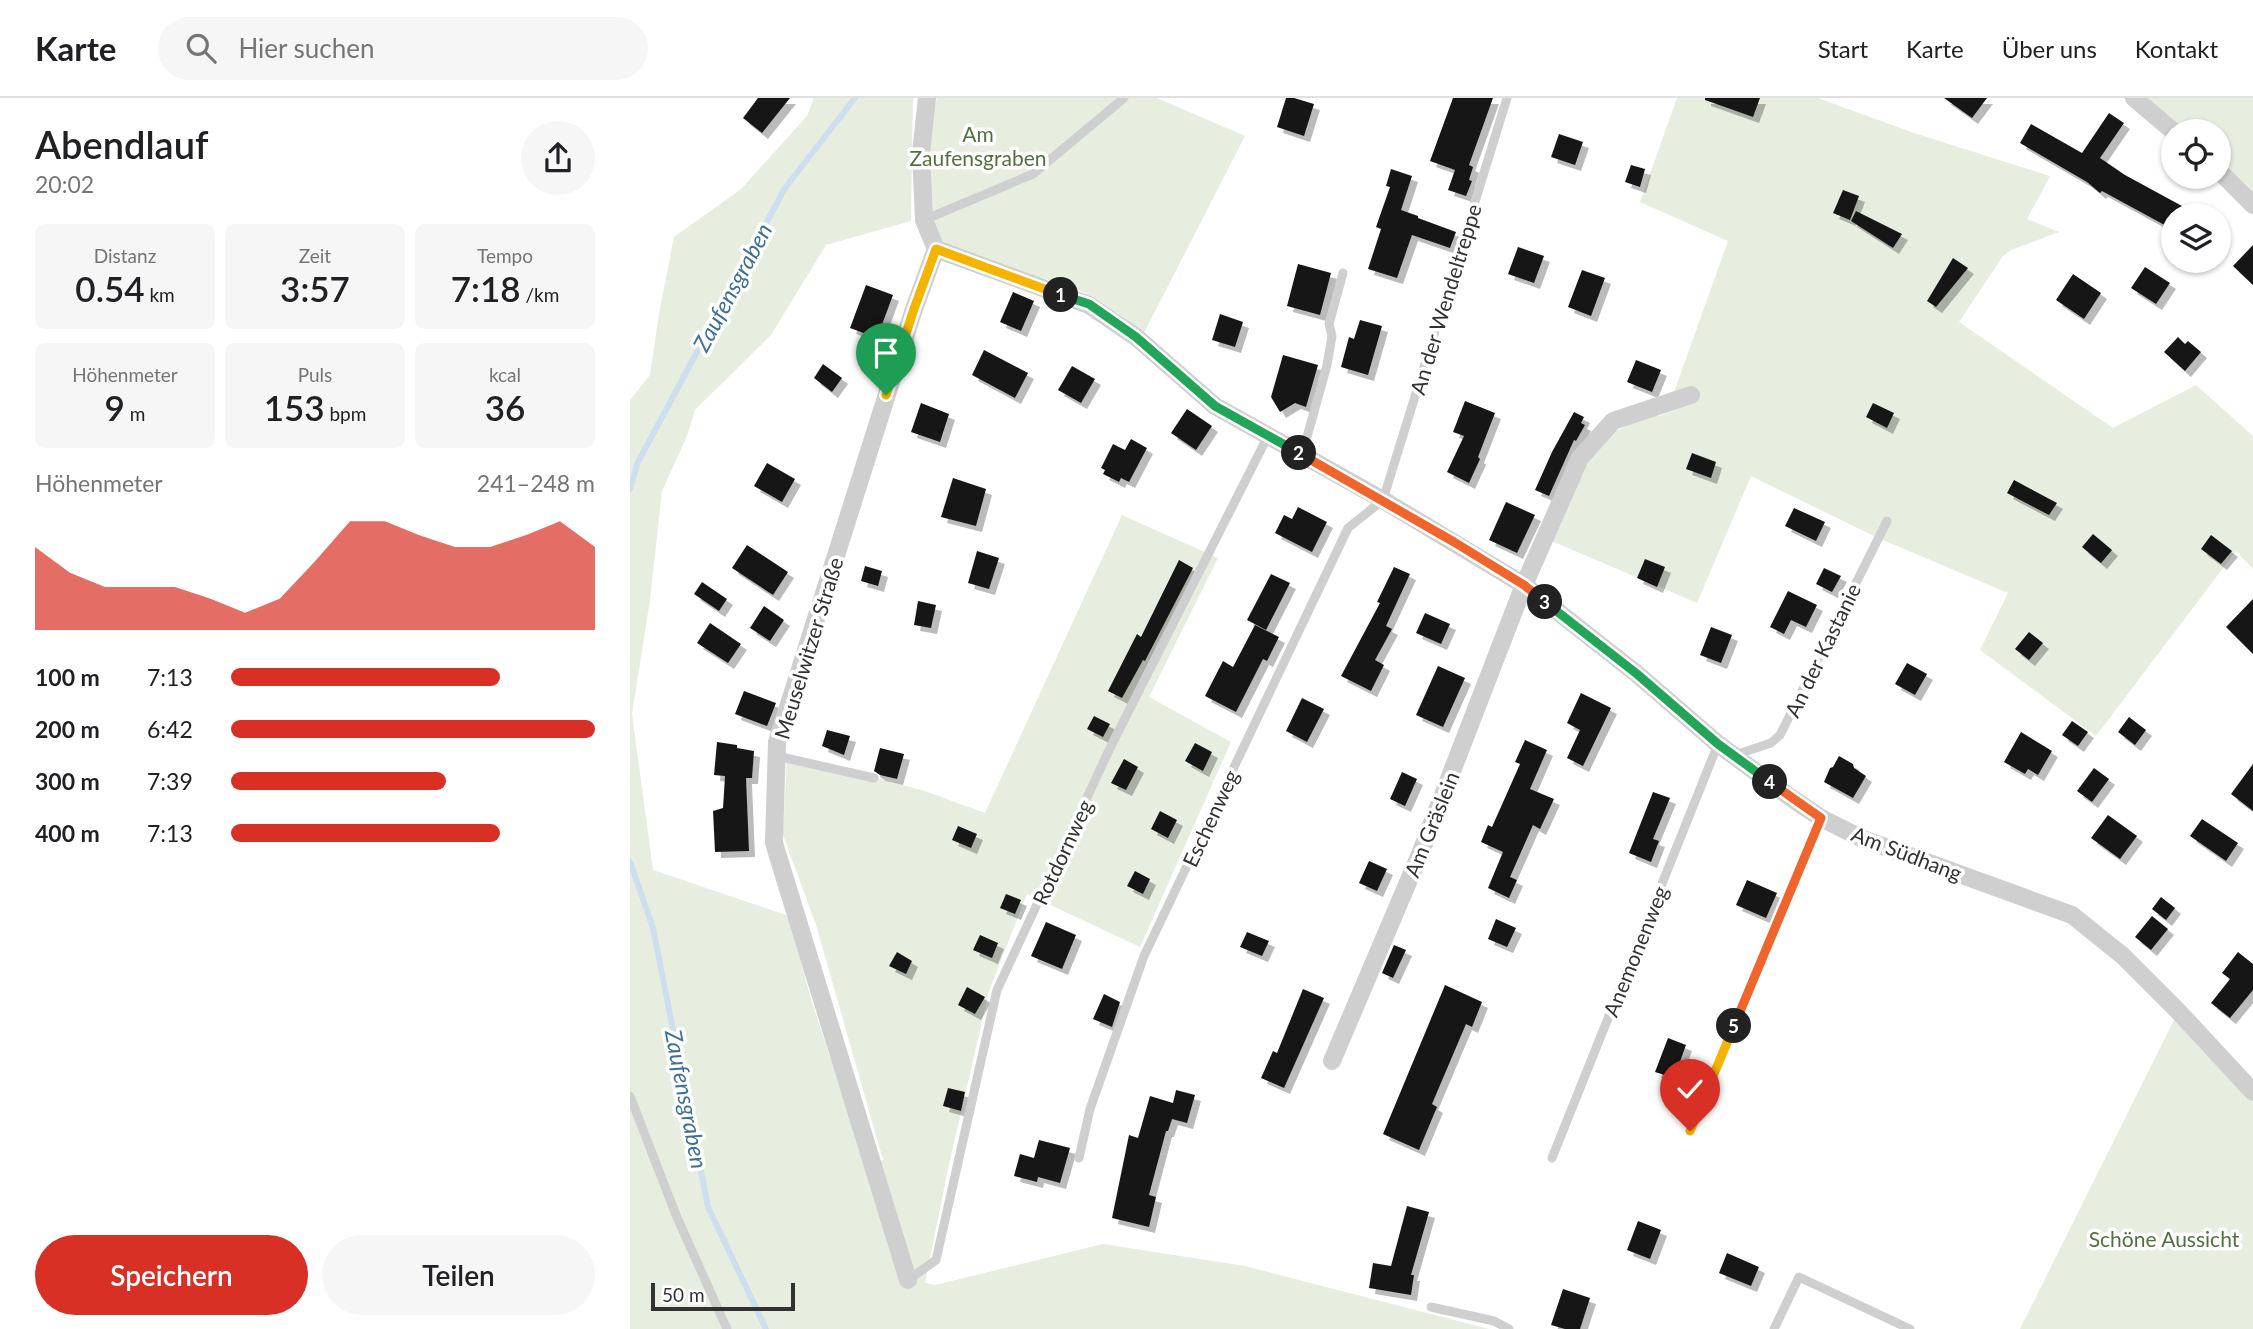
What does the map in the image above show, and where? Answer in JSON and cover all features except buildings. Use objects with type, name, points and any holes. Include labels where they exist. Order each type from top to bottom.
[{"type":"street","points":[[927,98],[921,153],[924,220],[936,249]]},
{"type":"street","points":[[2134,98],[2161,121]]},
{"type":"street","points":[[2231,183],[2253,205]]},
{"type":"street","name":"Am Südhang","points":[[936,249],[1089,304],[1136,337],[1215,406],[1383,500],[1524,585],[1637,674],[1718,744],[1821,818],[1863,839],[2072,915],[2123,956],[2253,1091]]},
{"type":"street","name":"Meuselwitzer Straße","points":[[908,1280],[774,843],[777,742],[914,309],[936,249]]},
{"type":"street","points":[[1524,585],[1580,458],[1613,421],[1691,395]]},
{"type":"street","name":"Am Gräslein","points":[[1332,1062],[1420,854],[1524,585]]},
{"type":"lane","points":[[924,220],[1034,174],[1124,98]]},
{"type":"lane","name":"An der Wendeltreppe","points":[[1383,500],[1507,98]]},
{"type":"lane","points":[[1302,455],[1327,365],[1332,336],[1329,324],[1343,273]]},
{"type":"lane","name":"Rotdornweg","points":[[908,1280],[936,1260],[997,990],[1111,746],[1268,436]]},
{"type":"lane","name":"Eschenweg","points":[[1079,1158],[1090,1109],[1144,956],[1348,528],[1383,500]]},
{"type":"lane","name":"An der Kastanie","points":[[1735,755],[1771,743],[1780,735],[1887,521]]},
{"type":"lane","name":"Anemonenweg","points":[[1552,1158],[1718,744]]},
{"type":"lane","points":[[777,756],[874,778]]},
{"type":"lane","points":[[1690,1131],[1821,818]]},
{"type":"lane","points":[[630,1096],[676,1215],[727,1329]]},
{"type":"lane","points":[[1774,1329],[1799,1277],[1910,1329]]},
{"type":"lane","points":[[1431,1307],[1494,1321],[1506,1328]]},
{"type":"green space","points":[[814,98],[913,98],[911,221],[826,245],[771,335],[695,410],[687,436],[662,491],[650,600],[632,714],[653,870],[789,916],[810,996],[866,1167],[883,1160],[816,925],[783,835],[787,754],[925,791],[985,813],[1122,515],[1218,558],[1149,697],[1231,742],[1140,947],[1027,894],[989,991],[925,1283],[935,1285],[1103,1244],[1245,1266],[1489,1329],[630,1329],[630,400],[650,375],[674,237],[741,189],[807,116]]},
{"type":"green space","name":"Am Zaufensgraben","points":[[937,98],[1157,98],[1245,136],[1144,333],[1114,310],[1081,291],[986,262],[941,240],[931,213],[928,171],[931,129]]},
{"type":"green space","points":[[1677,98],[1818,98],[1914,133],[2050,176],[2027,219],[2059,232],[2011,250],[2003,256],[1959,322],[2113,428],[2196,385],[2253,436],[2253,569],[2236,551],[2096,736],[1980,650],[2008,593],[1876,537],[1751,476],[1697,603],[1549,540],[1593,451],[1616,431],[1645,417],[1659,416],[1689,405],[1691,388],[1673,395],[1728,241],[1640,202]]},
{"type":"green space","points":[[2125,98],[2253,98],[2253,213],[2230,189],[2231,119],[2161,119],[2161,130]]},
{"type":"green space","name":"Schöne Aussicht","points":[[2175,1018],[2253,1103],[2253,1329],[2020,1329]]},
{"type":"waterway","name":"Zaufensgraben","points":[[630,489],[638,462],[785,188],[855,98]]},
{"type":"waterway","name":"Zaufensgraben","points":[[630,862],[653,928],[708,1207],[766,1329]]},
{"type":"route","points":[[886,395],[936,249],[1089,304],[1136,337],[1215,406],[1383,500],[1524,585],[1637,674],[1718,744],[1821,818],[1690,1131]]}]
